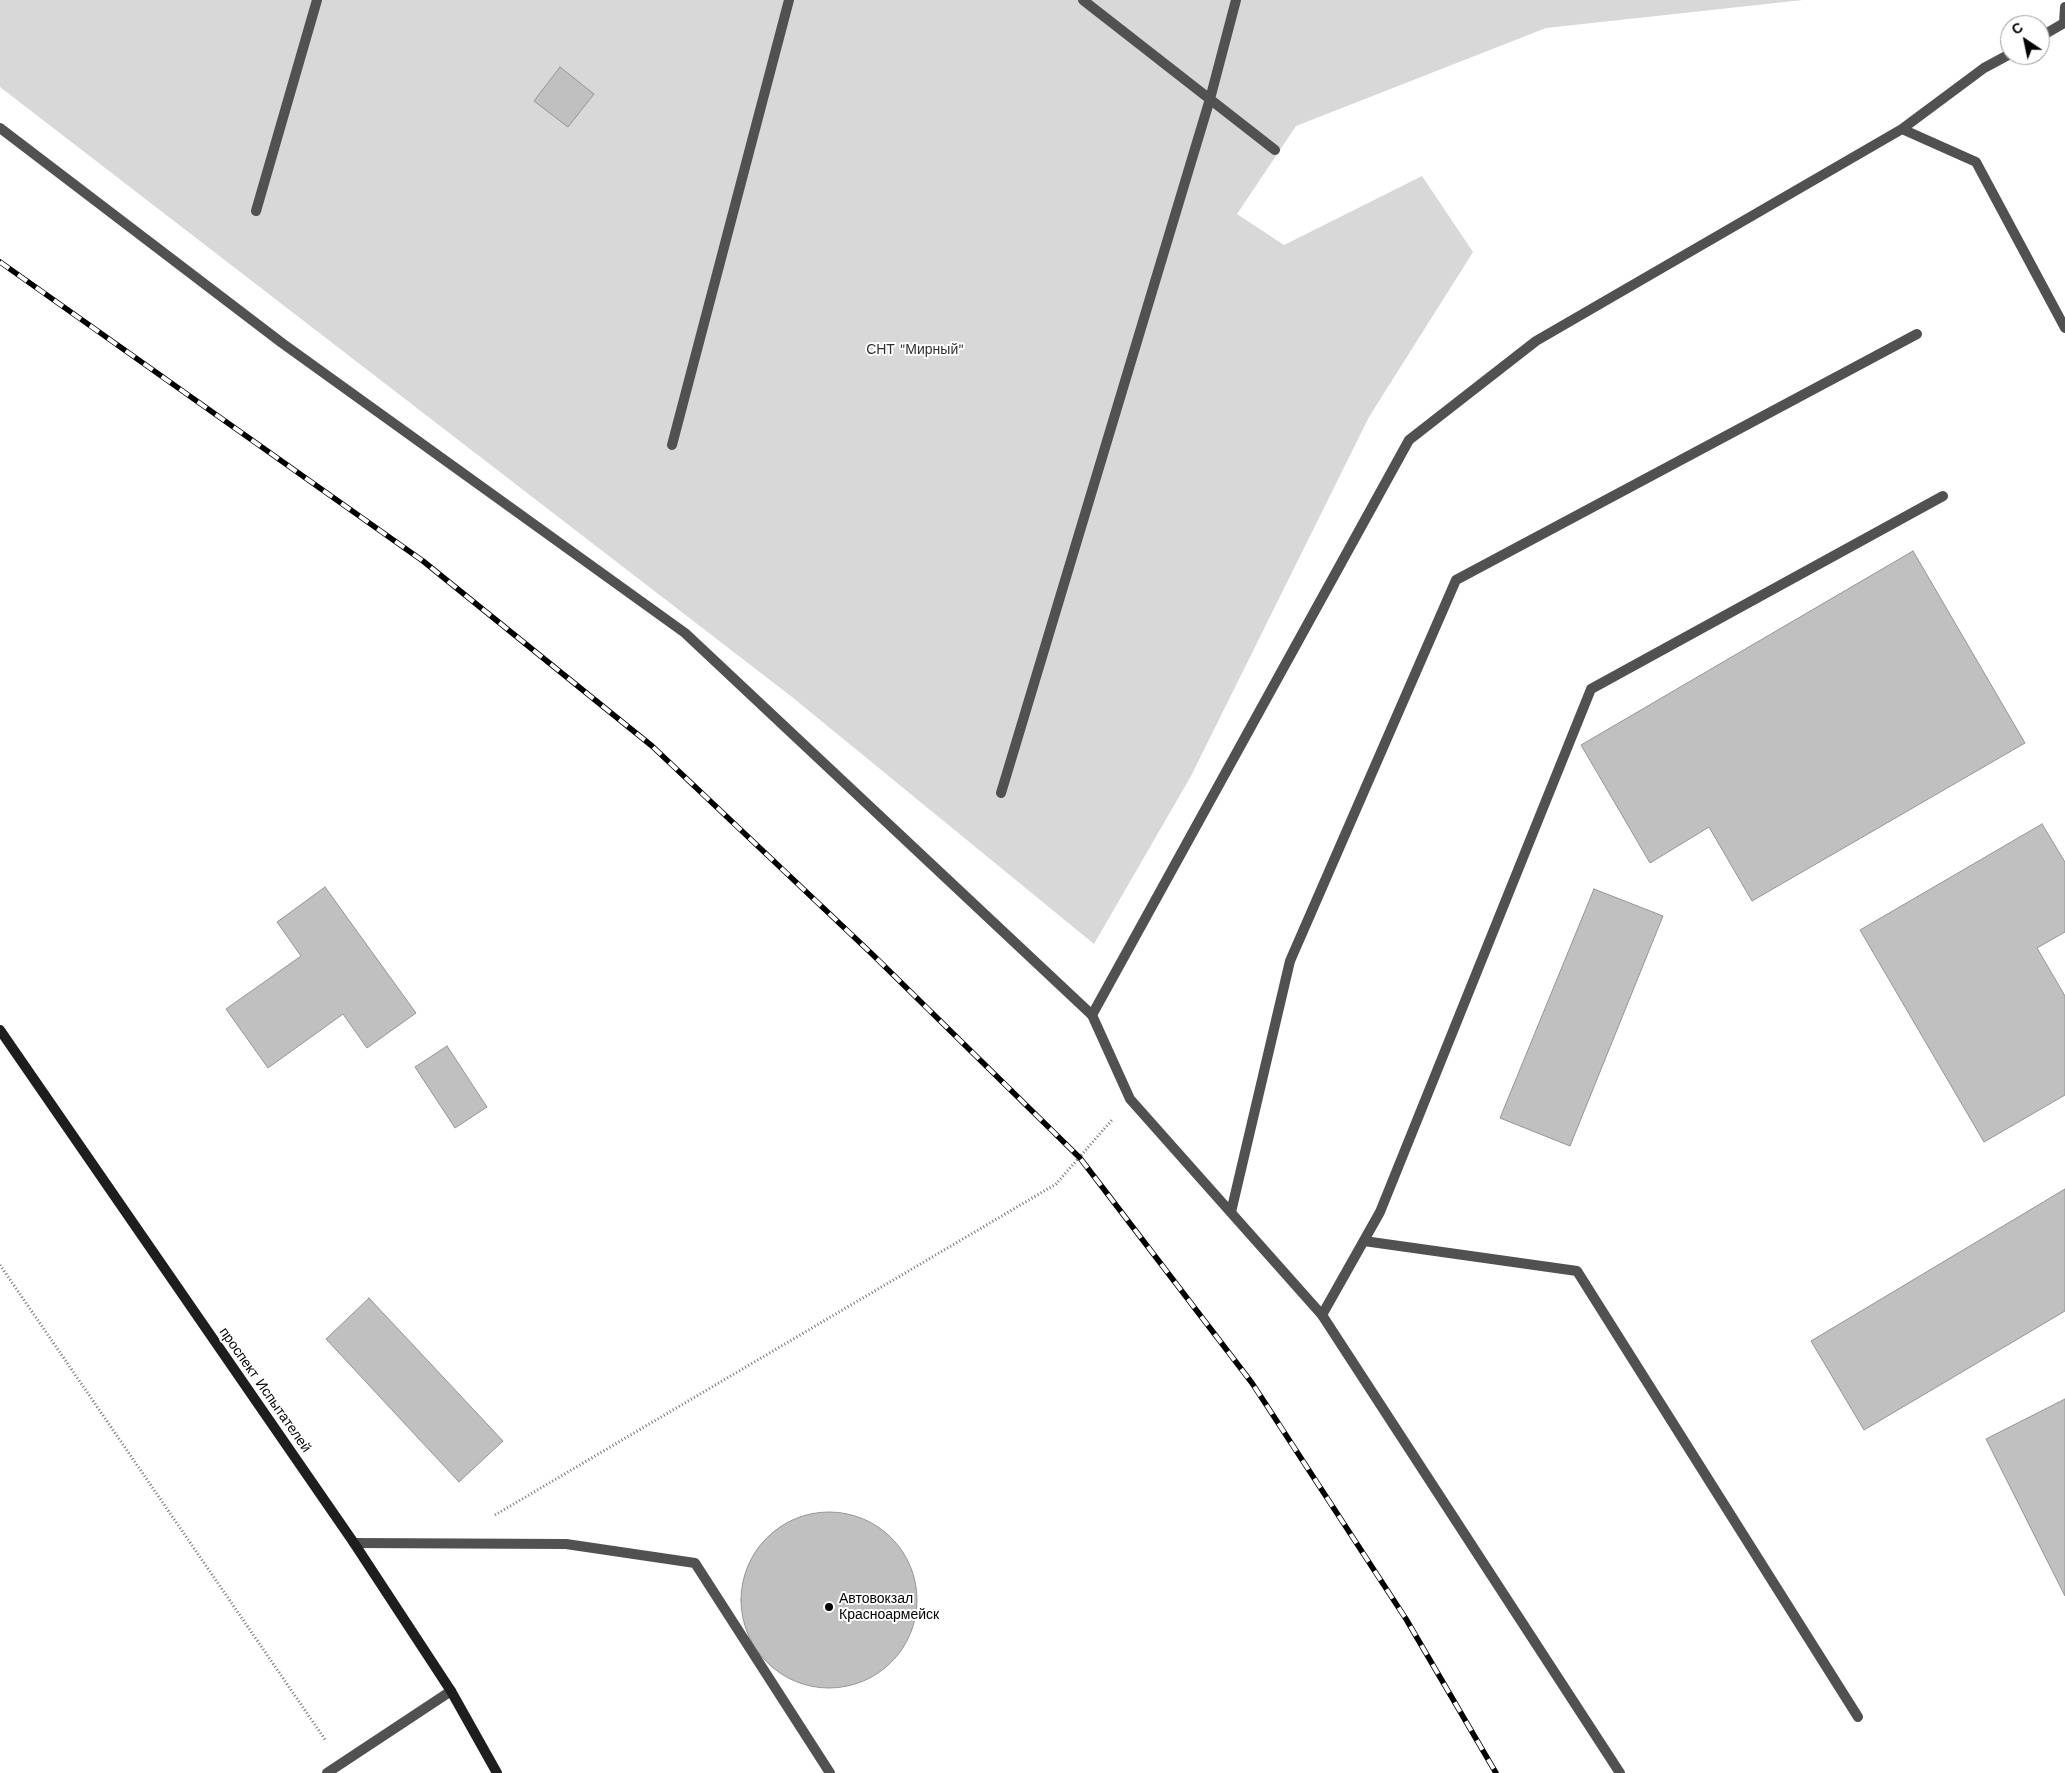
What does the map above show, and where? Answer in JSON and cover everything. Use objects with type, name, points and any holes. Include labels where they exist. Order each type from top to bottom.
[{"type":"main road","name":"проспект Испытателей","points":[[0,1030],[354,1543],[451,1691],[497,1773]]},
{"type":"street","points":[[256,211],[317,0]]},
{"type":"street","points":[[672,445],[789,0]]},
{"type":"street","points":[[1083,0],[1275,150]]},
{"type":"street","points":[[1001,793],[1210,99],[1236,0]]},
{"type":"street","points":[[2050,31],[2064,23],[2065,6]]},
{"type":"street","points":[[1092,1015],[1409,440],[1536,341],[1902,129],[1984,68],[2000,59]]},
{"type":"street","points":[[0,128],[282,343],[685,633],[1092,1015],[1130,1099],[1322,1315],[1620,1773]]},
{"type":"street","points":[[1902,129],[1976,162],[2065,328]]},
{"type":"street","points":[[1230,1212],[1290,961],[1456,580],[1917,334]]},
{"type":"street","points":[[1322,1315],[1380,1212],[1591,688],[1943,496]]},
{"type":"street","points":[[1364,1242],[1577,1271],[1858,1718]]},
{"type":"street","points":[[354,1543],[566,1544],[695,1563],[830,1773]]},
{"type":"street","points":[[327,1773],[451,1691]]},
{"type":"path","points":[[490,1518],[1056,1184],[1130,1099]]},
{"type":"path","points":[[0,1265],[341,1763]]},
{"type":"green space","name":"СНТ \"Мирный\"","points":[[0,0],[1803,0],[1546,28],[1296,126],[1237,214],[1284,245],[1422,176],[1473,252],[1369,417],[1191,776],[1094,944],[792,697],[0,87]]},
{"type":"building","points":[[560,67],[594,94],[568,127],[534,101]]},
{"type":"building","points":[[1913,551],[2025,743],[1752,901],[1709,827],[1650,863],[1581,745]]},
{"type":"building","points":[[2042,824],[2065,862],[2065,932],[2037,948],[2065,996],[2065,1095],[1984,1142],[1860,930]]},
{"type":"building","points":[[325,887],[416,1013],[367,1048],[343,1014],[268,1068],[226,1009],[301,956],[277,922]]},
{"type":"building","points":[[1594,889],[1663,916],[1570,1146],[1500,1118]]},
{"type":"building","points":[[447,1046],[487,1107],[455,1128],[415,1067]]},
{"type":"building","points":[[2065,1189],[2065,1311],[1864,1430],[1811,1341]]},
{"type":"building","points":[[369,1298],[503,1441],[459,1482],[326,1339]]},
{"type":"building","points":[[2065,1399],[2065,1596],[1986,1439]]},
{"type":"building","name":"Автовокзал Красноармейск","points":[[838,1512],[871,1522],[897,1544],[907,1558],[913,1574],[916,1583],[916,1617],[907,1642],[885,1668],[871,1678],[846,1687],[820,1688],[787,1678],[761,1656],[751,1642],[742,1617],[741,1591],[751,1558],[773,1532],[787,1522],[812,1513]]},
{"type":"railway","points":[[0,262],[423,561],[652,746],[872,954],[1080,1158],[1252,1383],[1406,1619],[1496,1773]]},
{"type":"place","name":"Автовокзал Красноармейск","points":[[829,1607]]}]
